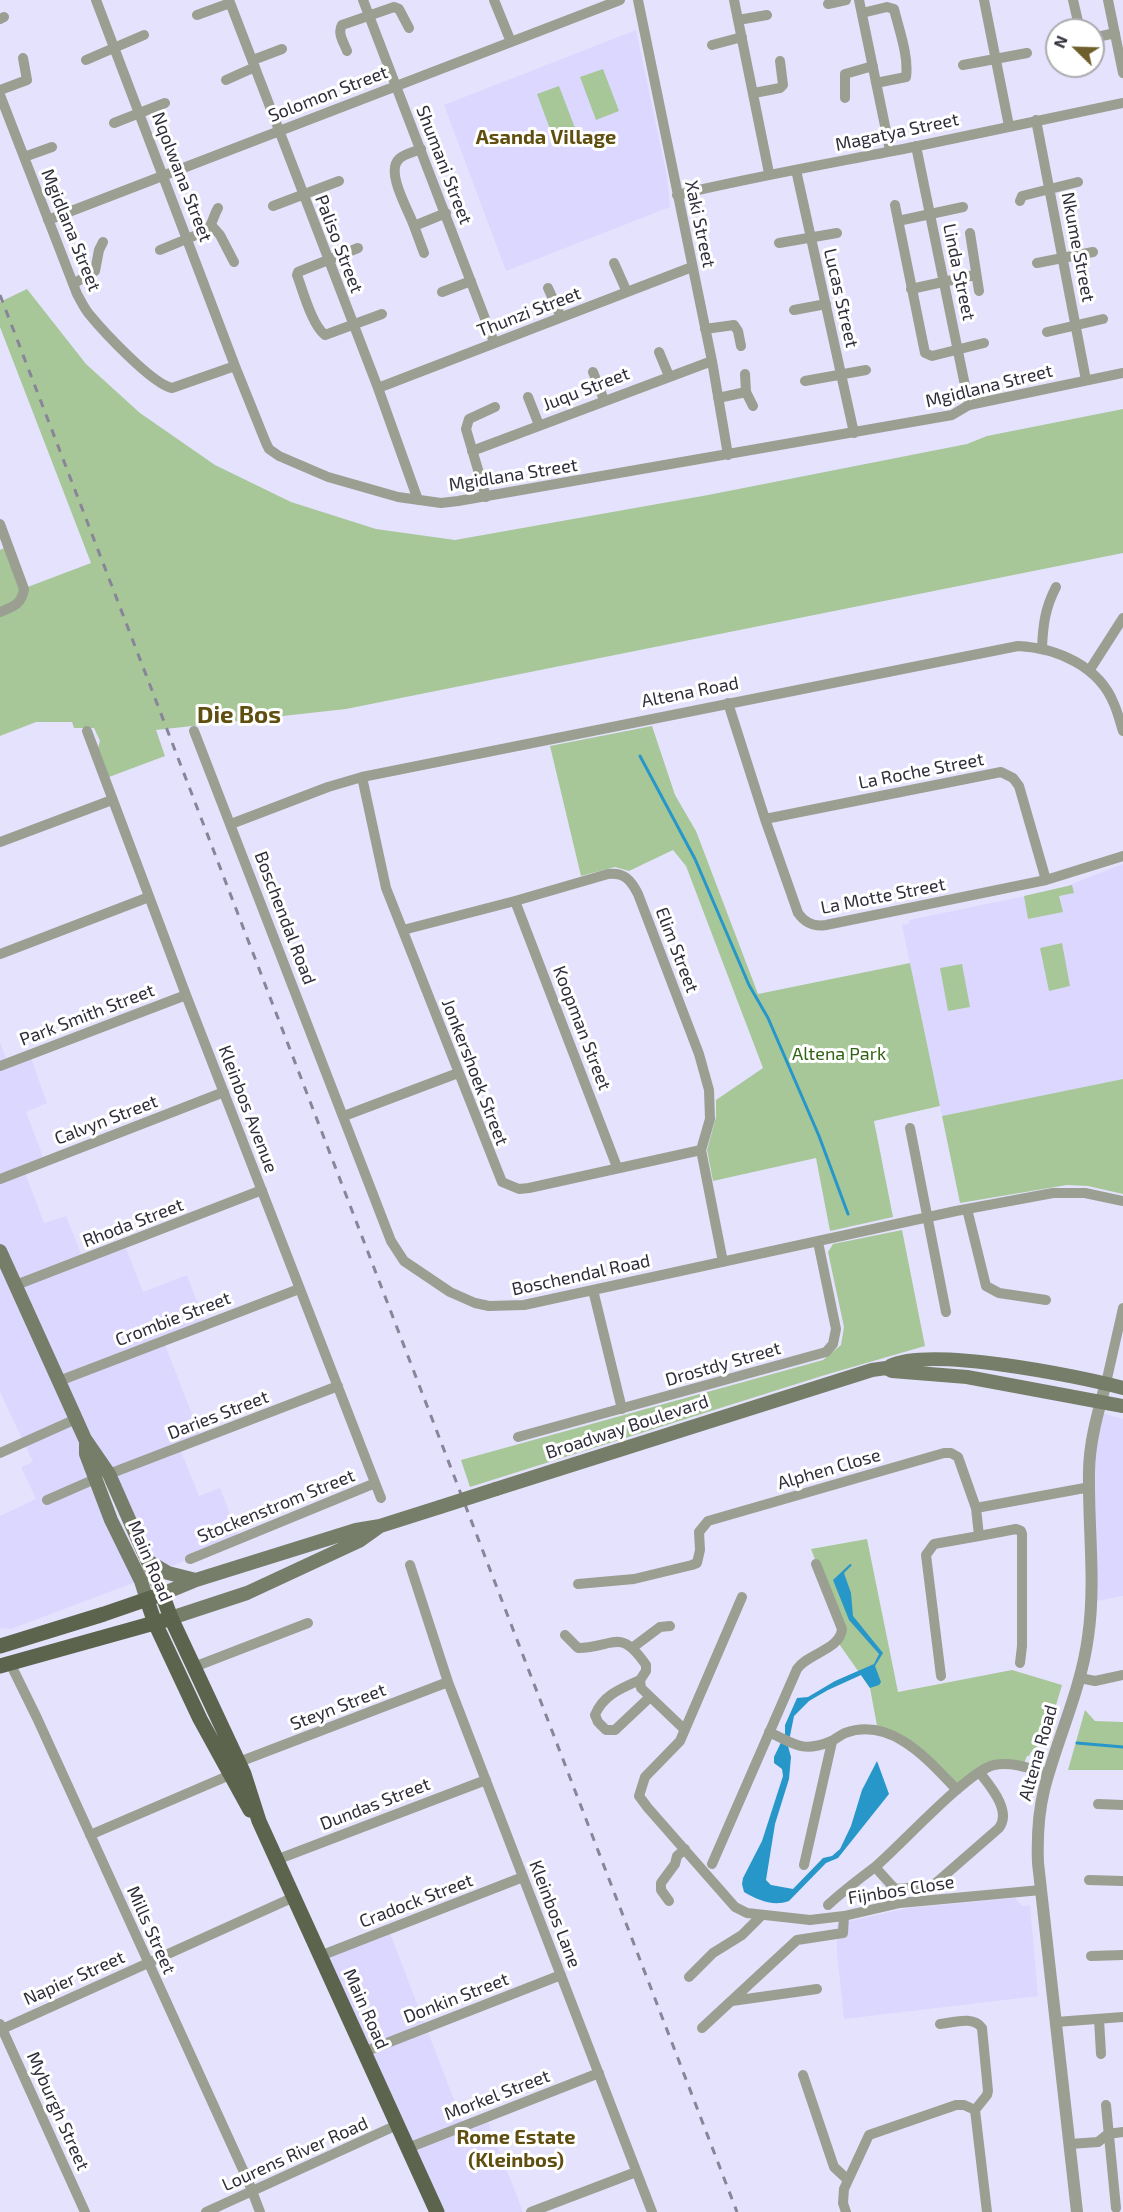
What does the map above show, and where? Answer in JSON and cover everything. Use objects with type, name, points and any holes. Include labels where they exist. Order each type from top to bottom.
[{"type":"main road","name":"Main Road","points":[[0,1251],[85,1439],[109,1474],[171,1618],[239,1762],[259,1821],[276,1860],[437,2212]]},
{"type":"main road","name":"Broadway Boulevard","points":[[0,1644],[147,1600],[196,1580],[356,1530],[380,1526],[893,1364],[966,1361],[1106,1383],[1123,1388]]},
{"type":"main road","name":"Broadway Boulevard","points":[[886,1368],[892,1371],[967,1377],[1123,1406]]},
{"type":"main road","name":"Main Road","points":[[85,1439],[86,1455],[95,1479],[155,1623],[200,1719],[246,1806],[259,1821]]},
{"type":"main road","name":"Broadway Boulevard","points":[[5,1665],[155,1623],[247,1593],[360,1541],[380,1526]]},
{"type":"main road","points":[[148,1562],[168,1573],[196,1580]]},
{"type":"street","name":"Nqolwana Street","points":[[96,0],[236,366]]},
{"type":"street","name":"Shumani Street","points":[[363,0],[494,342]]},
{"type":"street","points":[[494,0],[511,42]]},
{"type":"street","name":"Solomon Street","points":[[48,220],[620,0]]},
{"type":"street","name":"Xaki Street","points":[[638,0],[728,455]]},
{"type":"street","points":[[734,0],[770,173]]},
{"type":"street","points":[[828,4],[846,0]]},
{"type":"street","points":[[859,0],[890,150]]},
{"type":"street","points":[[984,0],[1009,126]]},
{"type":"street","points":[[1073,0],[1077,18]]},
{"type":"street","points":[[1108,0],[1117,26],[1123,73]]},
{"type":"street","points":[[198,15],[229,1]]},
{"type":"street","name":"Paliso Street","points":[[229,1],[378,388],[418,500]]},
{"type":"street","points":[[347,51],[340,34],[340,27],[392,7],[397,8],[409,28]]},
{"type":"street","points":[[862,14],[887,7],[894,9],[903,46],[907,67],[906,77],[876,83]]},
{"type":"street","points":[[738,20],[767,15]]},
{"type":"street","points":[[86,60],[144,35]]},
{"type":"street","points":[[712,45],[742,37]]},
{"type":"street","points":[[226,80],[282,48]]},
{"type":"street","points":[[963,65],[1027,53]]},
{"type":"street","points":[[0,90],[27,80],[23,58]]},
{"type":"street","points":[[754,93],[780,88],[783,85],[780,61]]},
{"type":"street","points":[[845,98],[845,74],[873,66]]},
{"type":"street","name":"Mgidlana Street","points":[[0,95],[83,305],[94,320],[128,355],[163,386],[177,388],[236,366],[266,442],[273,453],[328,477],[398,497],[441,503],[486,497],[952,415],[969,405],[1123,373]]},
{"type":"street","points":[[114,123],[165,103]]},
{"type":"street","name":"Magatya Street","points":[[677,195],[770,173],[796,170],[1123,103]]},
{"type":"street","name":"Nkume Street","points":[[1036,120],[1086,380]]},
{"type":"street","name":"Linda Street","points":[[916,146],[969,405]]},
{"type":"street","points":[[24,157],[52,147]]},
{"type":"street","points":[[421,149],[400,158],[394,170],[396,183],[424,253]]},
{"type":"street","name":"Lucas Street","points":[[796,170],[854,433]]},
{"type":"street","points":[[273,206],[339,181]]},
{"type":"street","points":[[1020,201],[1022,196],[1078,182]]},
{"type":"street","points":[[896,205],[925,353],[932,356],[984,343]]},
{"type":"street","points":[[898,221],[963,207]]},
{"type":"street","points":[[160,250],[206,231],[212,225],[213,216],[218,208]]},
{"type":"street","points":[[414,226],[446,213]]},
{"type":"street","points":[[212,225],[234,262]]},
{"type":"street","points":[[779,243],[837,233]]},
{"type":"street","points":[[970,233],[979,291]]},
{"type":"street","points":[[73,284],[94,271],[103,242]]},
{"type":"street","points":[[358,248],[298,273],[306,300],[322,334],[328,334],[382,314]]},
{"type":"street","points":[[1037,263],[1093,252]]},
{"type":"street","points":[[614,263],[627,292]]},
{"type":"street","name":"Thunzi Street","points":[[378,388],[692,267]]},
{"type":"street","points":[[911,289],[975,275]]},
{"type":"street","points":[[442,292],[471,281]]},
{"type":"street","points":[[548,288],[561,317]]},
{"type":"street","points":[[794,310],[826,304]]},
{"type":"street","points":[[1047,332],[1103,320]]},
{"type":"street","points":[[705,330],[734,325],[741,345]]},
{"type":"street","points":[[659,352],[669,376]]},
{"type":"street","name":"Juqu Street","points":[[472,451],[711,361]]},
{"type":"street","points":[[805,381],[866,370]]},
{"type":"street","points":[[592,372],[604,400]]},
{"type":"street","points":[[745,374],[746,392],[753,406]]},
{"type":"street","points":[[718,398],[746,392]]},
{"type":"street","points":[[528,397],[539,425]]},
{"type":"street","points":[[486,497],[466,429],[469,419],[495,407]]},
{"type":"street","points":[[0,524],[24,589],[20,601],[14,607],[0,612]]},
{"type":"street","points":[[1042,648],[1043,620],[1056,587]]},
{"type":"street","points":[[1089,671],[1123,618]]},
{"type":"street","name":"Altena Road","points":[[231,824],[328,787],[362,777],[1018,646],[1042,648],[1072,659],[1089,671],[1102,684],[1114,702],[1123,731]]},
{"type":"street","name":"La Motte Street","points":[[728,703],[798,913],[807,922],[816,925],[1046,880],[1123,856]]},
{"type":"street","name":"Kleinbos Avenue","points":[[87,731],[186,995],[381,1498]]},
{"type":"street","name":"Boschendal Road","points":[[194,731],[391,1241],[397,1252],[412,1268],[450,1292],[475,1303],[489,1306],[524,1305],[967,1209],[1062,1192],[1085,1193],[1123,1201]]},
{"type":"street","name":"La Roche Street","points":[[765,819],[997,772],[1005,773],[1019,786],[1046,880]]},
{"type":"street","name":"Jonkershoek Street","points":[[362,777],[381,870],[496,1172],[502,1182],[510,1187],[529,1188],[701,1150]]},
{"type":"street","points":[[0,842],[112,800]]},
{"type":"street","name":"Elim Street","points":[[403,930],[608,874],[623,874],[634,886],[699,1054],[709,1090],[710,1119],[701,1150],[723,1262]]},
{"type":"street","points":[[0,954],[149,897]]},
{"type":"street","name":"Koopman Street","points":[[515,901],[617,1167]]},
{"type":"street","name":"Park Smith Street","points":[[0,1066],[186,995]]},
{"type":"street","points":[[344,1116],[458,1073]]},
{"type":"street","name":"Calvyn Street","points":[[0,1179],[224,1092]]},
{"type":"street","points":[[910,1128],[946,1312]]},
{"type":"street","name":"Rhoda Street","points":[[16,1285],[262,1190]]},
{"type":"street","points":[[967,1209],[986,1286],[999,1293],[1046,1300]]},
{"type":"street","name":"Drostdy Street","points":[[518,1437],[821,1354],[830,1348],[835,1339],[836,1329],[818,1242]]},
{"type":"street","name":"Crombie Street","points":[[59,1381],[299,1289]]},
{"type":"street","points":[[593,1290],[622,1409]]},
{"type":"street","name":"Altena Road","points":[[1077,2212],[1041,1890],[1038,1827],[1043,1794],[1080,1678],[1088,1641],[1090,1452],[1123,1308]]},
{"type":"street","name":"Daries Street","points":[[109,1474],[338,1386]]},
{"type":"street","points":[[0,1454],[76,1419]]},
{"type":"street","name":"Alphen Close","points":[[578,1584],[634,1579],[698,1563],[700,1557],[699,1532],[708,1521],[944,1453],[951,1453],[958,1457],[976,1508]]},
{"type":"street","points":[[47,1500],[95,1479]]},
{"type":"street","name":"Stockenstrom Street","points":[[190,1559],[375,1484]]},
{"type":"street","points":[[979,1536],[976,1508],[1090,1487]]},
{"type":"street","points":[[941,1676],[926,1555],[934,1544],[1016,1529],[1022,1534],[1020,1663]]},
{"type":"street","points":[[712,1864],[799,1665],[837,1641],[841,1633],[842,1629],[816,1564]]},
{"type":"street","name":"Kleinbos Lane","points":[[410,1565],[448,1682],[652,2212]]},
{"type":"street","points":[[640,1680],[641,1688],[685,1730],[742,1597]]},
{"type":"street","points":[[194,1667],[308,1623]]},
{"type":"street","points":[[632,1648],[660,1627],[670,1626]]},
{"type":"street","points":[[566,1635],[578,1647],[617,1641],[627,1643],[646,1665],[646,1671],[640,1680],[616,1690],[600,1705],[595,1715],[606,1730],[615,1730],[650,1697]]},
{"type":"street","name":"Mills Street","points":[[5,1665],[90,1835],[260,2212]]},
{"type":"street","points":[[1080,1678],[1095,1681],[1123,1676]]},
{"type":"street","name":"Steyn Street","points":[[239,1762],[448,1682]]},
{"type":"street","name":"Fijnbos Close","points":[[685,1730],[677,1745],[649,1771],[639,1792],[641,1800],[738,1910],[810,1920],[844,1916],[900,1903],[1041,1890]]},
{"type":"street","points":[[769,1732],[810,1748],[832,1742],[845,1733],[858,1731],[878,1732],[899,1738],[957,1790]]},
{"type":"street","points":[[804,1865],[832,1742]]},
{"type":"street","points":[[828,1905],[874,1867],[957,1790],[980,1773],[995,1765],[1006,1764],[1049,1774]]},
{"type":"street","points":[[874,1867],[895,1889],[930,1886],[999,1828],[1003,1821],[1002,1809],[990,1785],[980,1773]]},
{"type":"street","points":[[90,1835],[230,1775]]},
{"type":"street","name":"Dundas Street","points":[[276,1860],[486,1780]]},
{"type":"street","points":[[1098,1804],[1123,1805]]},
{"type":"street","points":[[669,1901],[661,1890],[661,1883],[674,1868],[677,1856],[684,1849]]},
{"type":"street","name":"Cradock Street","points":[[320,1956],[523,1877]]},
{"type":"street","points":[[1089,1880],[1123,1881]]},
{"type":"street","name":"Napier Street","points":[[1,2028],[294,1897]]},
{"type":"street","points":[[689,1977],[713,1953],[742,1935],[764,1915]]},
{"type":"street","points":[[702,2028],[797,1940],[843,1933],[844,1916]]},
{"type":"street","points":[[1091,1956],[1123,1955]]},
{"type":"street","name":"Donkin Street","points":[[364,2052],[561,1976]]},
{"type":"street","points":[[731,2001],[817,1989]]},
{"type":"street","points":[[1056,2022],[1123,2016]]},
{"type":"street","points":[[1099,2019],[1101,2054]]},
{"type":"street","points":[[940,2024],[971,2020],[978,2022],[982,2028],[988,2091],[975,2110],[987,2212]]},
{"type":"street","name":"Myburgh Street","points":[[1,2028],[85,2212]]},
{"type":"street","name":"Morkel Street","points":[[408,2148],[599,2073]]},
{"type":"street","points":[[803,2076],[834,2167],[848,2180]]},
{"type":"street","points":[[846,2212],[843,2199],[848,2180],[869,2135],[956,2105],[964,2104],[975,2110]]},
{"type":"street","points":[[1106,2105],[1108,2134],[1118,2183],[1116,2208]]},
{"type":"street","name":"Lourens River Road","points":[[207,2212],[398,2125]]},
{"type":"street","points":[[1070,2144],[1102,2141],[1108,2134],[1123,2132]]},
{"type":"street","points":[[531,2212],[636,2172]]},
{"type":"shaded area","points":[[636,30],[667,176],[670,207],[506,271],[444,105]]},
{"type":"shaded area","points":[[1123,864],[1123,1079],[942,1116],[902,925],[909,924],[909,920],[1059,889]]},
{"type":"shaded area","points":[[0,1043],[8,1063],[30,1055],[47,1103],[26,1112],[45,1162],[24,1170],[44,1223],[66,1216],[83,1259],[124,1243],[143,1292],[187,1275],[206,1325],[164,1342],[202,1440],[180,1449],[199,1496],[220,1488],[239,1538],[163,1570],[149,1561],[87,1440],[141,1580],[11,1629],[0,1628],[0,1516],[36,1499],[21,1467],[33,1462],[0,1392]]},
{"type":"shaded area","points":[[1102,1413],[1123,1419],[1123,1596],[1092,1602],[1090,1487]]},
{"type":"shaded area","points":[[1015,1898],[1022,1906],[1030,1905],[1038,1996],[844,2019],[837,1952],[837,1924],[908,1908]]},
{"type":"shaded area","points":[[388,1928],[464,2126],[487,2120],[523,2212],[437,2212],[320,1955]]},
{"type":"green space","points":[[603,69],[619,111],[596,120],[580,77]]},
{"type":"green space","points":[[559,86],[575,128],[553,137],[537,94]]},
{"type":"green space","points":[[27,289],[86,364],[140,413],[215,465],[291,502],[376,529],[455,540],[708,495],[967,444],[987,436],[1123,409],[1123,553],[346,709],[156,730],[165,756],[109,777],[98,748],[100,741],[94,728],[74,728],[72,722],[36,722],[0,736],[0,550],[8,546],[25,588],[91,563],[0,327],[0,302]]},
{"type":"green space","name":"Altena Park","points":[[652,726],[675,795],[696,831],[758,994],[910,963],[940,1106],[874,1121],[893,1217],[830,1231],[816,1158],[713,1181],[707,1150],[716,1117],[716,1100],[763,1068],[686,866],[673,850],[629,871],[615,867],[581,876],[550,746]]},
{"type":"green space","points":[[1072,885],[1074,893],[1059,896],[1063,912],[1028,919],[1024,896]]},
{"type":"green space","points":[[1062,943],[1070,986],[1049,991],[1040,948]]},
{"type":"green space","points":[[962,964],[970,1007],[948,1011],[940,968]]},
{"type":"green space","points":[[1123,1079],[1123,1194],[1088,1186],[1067,1185],[960,1203],[942,1116]]},
{"type":"green space","points":[[902,1230],[925,1346],[825,1375],[470,1487],[461,1460],[823,1360],[841,1345],[844,1327],[828,1252],[833,1244]]},
{"type":"green space","points":[[867,1539],[898,1692],[1012,1670],[1062,1685],[1045,1742],[1027,1756],[1023,1766],[1006,1763],[957,1790],[937,1768],[878,1731],[870,1688],[837,1641],[842,1629],[811,1549]]},
{"type":"green space","points":[[1085,1710],[1095,1721],[1123,1722],[1123,1770],[1068,1770]]},
{"type":"water","points":[[850,1564],[852,1565],[844,1573],[851,1593],[853,1616],[883,1653],[875,1666],[881,1682],[870,1688],[861,1675],[809,1701],[794,1716],[788,1746],[791,1757],[789,1779],[775,1824],[766,1880],[771,1885],[793,1889],[823,1858],[832,1856],[840,1849],[851,1826],[862,1790],[877,1761],[889,1794],[838,1858],[826,1863],[789,1901],[766,1902],[744,1892],[742,1884],[762,1841],[783,1776],[782,1769],[774,1763],[774,1757],[785,1734],[785,1725],[797,1698],[808,1697],[835,1681],[874,1664],[879,1654],[849,1620],[833,1580]]},
{"type":"waterway","points":[[640,756],[695,859],[749,985],[768,1018],[819,1136],[848,1214]]},
{"type":"waterway","points":[[1077,1743],[1123,1747]]},
{"type":"railway","points":[[0,295],[737,2212]]},
{"type":"district","name":"Asanda Village","points":[[546,137]]},
{"type":"district","name":"Die Bos","points":[[239,715]]},
{"type":"district","name":"Rome Estate (Kleinbos)","points":[[516,2148]]}]
